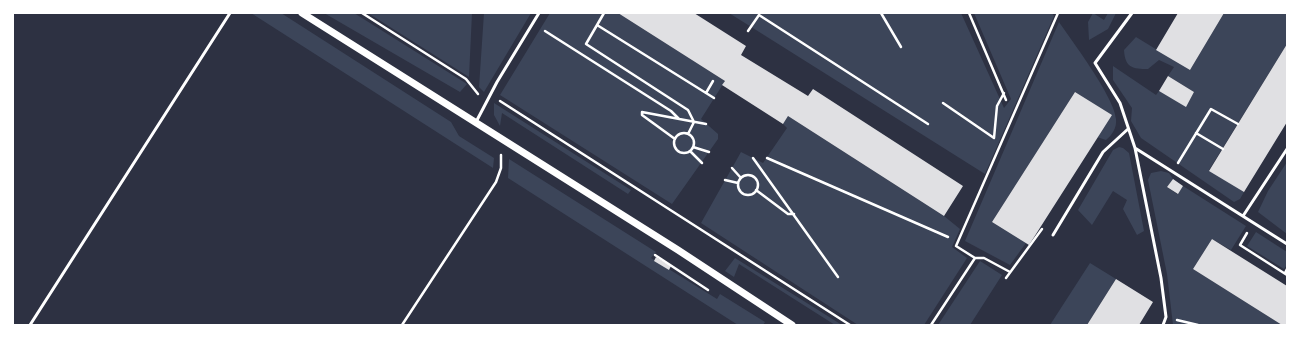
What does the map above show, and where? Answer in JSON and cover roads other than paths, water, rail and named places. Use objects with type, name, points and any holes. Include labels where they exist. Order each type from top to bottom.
[{"type":"street","points":[[302,13],[678,250],[792,325]]},
{"type":"lane","points":[[30,325],[230,13]]},
{"type":"lane","points":[[476,122],[489,97],[539,13]]},
{"type":"lane","points":[[1132,13],[1095,63],[1120,103],[1135,148],[1150,218],[1166,317],[1163,325]]},
{"type":"lane","points":[[1053,235],[1103,152],[1128,129]]},
{"type":"lane","points":[[1135,148],[1287,244]]},
{"type":"lane","points":[[1243,216],[1287,149]]}]
